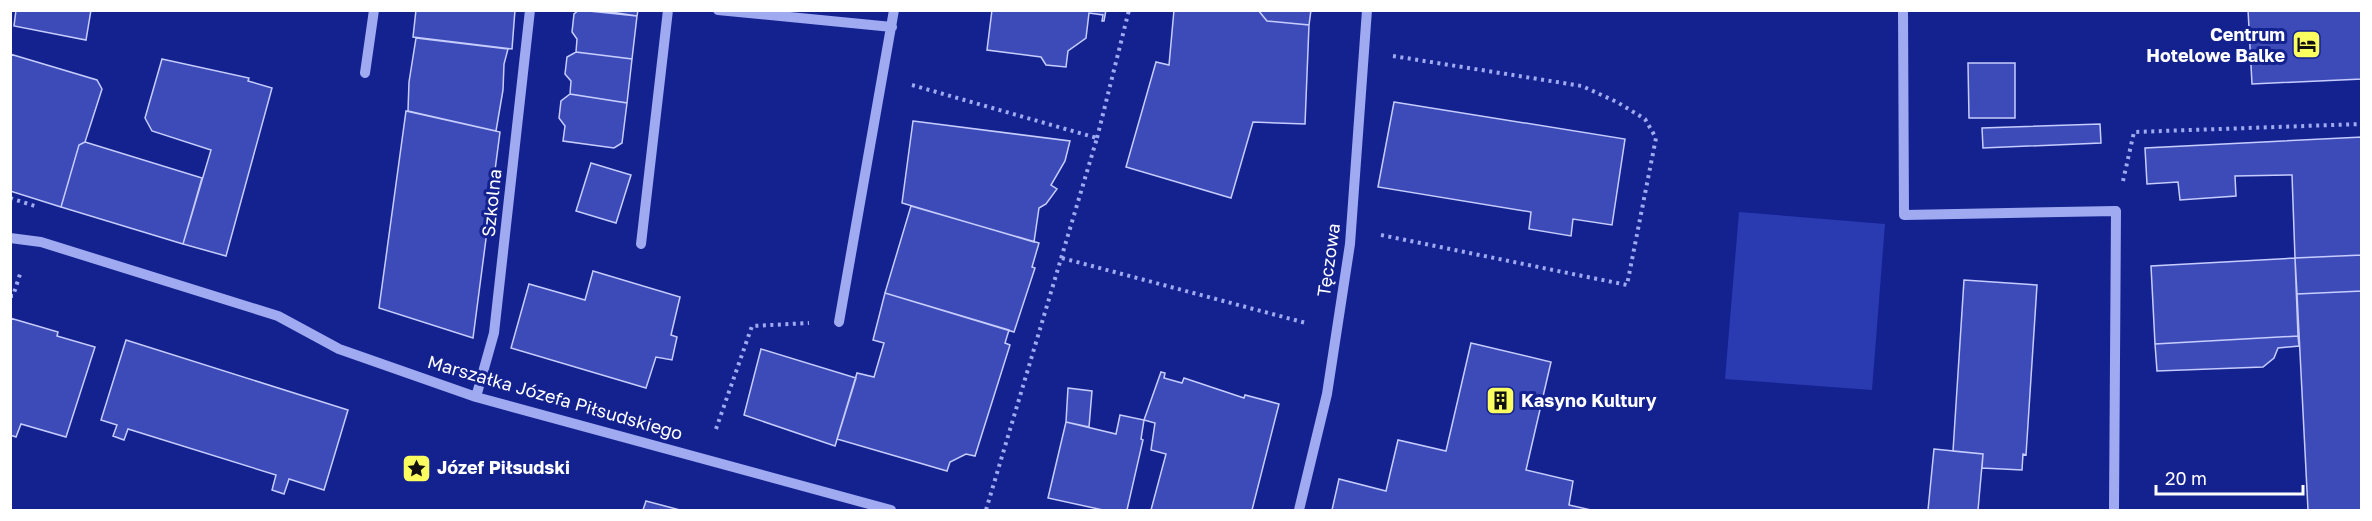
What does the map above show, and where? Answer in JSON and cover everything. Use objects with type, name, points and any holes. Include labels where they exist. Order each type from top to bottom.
[{"type":"street","points":[[364,73],[374,10]]},
{"type":"street","name":"Szkolna","points":[[476,397],[494,333],[531,10]]},
{"type":"street","points":[[641,244],[668,10]]},
{"type":"street","points":[[718,10],[892,27]]},
{"type":"street","points":[[839,322],[894,10]]},
{"type":"street","name":"Tęczowa","points":[[1299,510],[1327,394],[1351,229],[1367,10]]},
{"type":"street","points":[[1903,10],[1904,215],[2116,211],[2114,510]]},
{"type":"street","name":"Marszałka Józefa Piłsudskiego","points":[[10,238],[41,242],[278,316],[339,349],[476,397],[891,510]]},
{"type":"path","points":[[986,510],[1097,138],[1129,10]]},
{"type":"path","points":[[1351,229],[1627,285],[1656,138],[1645,119],[1617,102],[1582,86],[1365,51]]},
{"type":"path","points":[[883,77],[1097,138]]},
{"type":"path","points":[[2116,211],[2133,132],[2361,124]]},
{"type":"path","points":[[1062,258],[1336,331]]},
{"type":"path","points":[[705,458],[752,326],[839,322]]},
{"type":"shaded area","points":[[1739,212],[1885,224],[1872,390],[1725,379]]},
{"type":"building","points":[[16,10],[91,10],[86,40],[14,26]]},
{"type":"building","points":[[416,10],[515,10],[512,49],[413,37]]},
{"type":"building","points":[[579,10],[637,16],[632,59],[576,52],[577,39],[572,32],[574,14]]},
{"type":"building","points":[[598,10],[638,10],[637,16]]},
{"type":"building","points":[[992,10],[1106,10],[1104,21],[1102,21],[1103,15],[1089,13],[1086,38],[1068,51],[1066,67],[1046,65],[1041,57],[987,50]]},
{"type":"building","points":[[1174,10],[1258,10],[1267,21],[1309,25],[1305,124],[1253,122],[1231,198],[1126,167],[1156,62],[1169,65]]},
{"type":"building","points":[[1258,10],[1311,10],[1309,25],[1267,21]]},
{"type":"building","name":"Centrum Hotelowe Balke","points":[[2248,10],[2362,10],[2362,79],[2252,84]]},
{"type":"building","points":[[416,38],[508,49],[496,131],[408,111],[409,82]]},
{"type":"building","points":[[576,52],[632,59],[627,103],[570,94],[571,81],[565,74],[567,57]]},
{"type":"building","points":[[10,54],[97,80],[102,89],[85,142],[79,145],[61,207],[10,191]]},
{"type":"building","points":[[162,59],[249,78],[248,81],[272,88],[226,256],[183,244],[211,150],[152,131],[145,118]]},
{"type":"building","points":[[1968,63],[2015,63],[2015,118],[1969,118]]},
{"type":"building","points":[[570,94],[627,103],[622,143],[614,148],[563,141],[565,126],[559,118],[561,101]]},
{"type":"building","points":[[1394,102],[1625,139],[1612,225],[1573,219],[1571,236],[1529,229],[1531,212],[1378,187]]},
{"type":"building","points":[[406,111],[500,132],[473,338],[379,308]]},
{"type":"building","points":[[913,121],[1070,141],[1065,161],[1051,185],[1057,189],[1046,204],[1039,208],[1034,242],[902,203]]},
{"type":"building","points":[[2100,124],[2101,143],[1983,148],[1982,128]]},
{"type":"building","points":[[2362,137],[2362,255],[2295,258],[2292,175],[2235,176],[2236,196],[2180,200],[2178,182],[2147,184],[2145,148]]},
{"type":"building","points":[[85,142],[202,178],[183,244],[61,207],[79,145]]},
{"type":"building","points":[[591,163],[631,175],[616,223],[576,211]]},
{"type":"building","points":[[911,206],[1039,243],[1032,267],[1035,268],[1014,332],[885,293]]},
{"type":"building","points":[[2362,255],[2362,291],[2297,294],[2295,258]]},
{"type":"building","points":[[2295,258],[2298,336],[2155,344],[2151,266]]},
{"type":"building","points":[[593,271],[680,297],[671,335],[677,337],[672,360],[656,357],[646,388],[511,348],[529,284],[585,300]]},
{"type":"building","points":[[1964,280],[2037,285],[2026,455],[2023,454],[2022,470],[1982,468],[1983,454],[1953,451]]},
{"type":"building","points":[[2362,291],[2362,510],[2308,510],[2297,294]]},
{"type":"building","points":[[885,293],[1009,330],[1005,343],[1010,345],[975,456],[966,454],[950,462],[947,471],[837,439],[857,373],[874,377],[884,343],[873,340]]},
{"type":"building","points":[[10,318],[58,332],[57,336],[95,347],[66,437],[21,424],[16,437],[10,435]]},
{"type":"building","points":[[2298,336],[2299,346],[2278,348],[2274,358],[2263,367],[2157,371],[2155,344]]},
{"type":"building","points":[[126,340],[348,410],[324,490],[289,479],[284,494],[272,490],[276,475],[128,429],[124,440],[113,436],[117,425],[101,420]]},
{"type":"building","name":"Kasyno Kultury","points":[[1471,343],[1551,362],[1526,470],[1573,481],[1569,505],[1591,510],[1332,510],[1339,479],[1386,491],[1398,440],[1446,451]]},
{"type":"building","points":[[761,349],[856,378],[835,446],[744,415]]},
{"type":"building","points":[[1161,372],[1165,373],[1164,378],[1182,383],[1184,378],[1244,398],[1245,395],[1279,404],[1252,510],[1151,510],[1166,454],[1151,450],[1155,423],[1144,420]]},
{"type":"building","points":[[1068,388],[1092,391],[1089,427],[1066,422]]},
{"type":"building","points":[[1120,415],[1144,420],[1141,439],[1143,440],[1127,510],[1103,510],[1048,498],[1066,422],[1116,434]]},
{"type":"building","points":[[1934,449],[1983,454],[1978,510],[1928,510]]},
{"type":"building","points":[[646,501],[680,510],[643,510]]},
{"type":"place","name":"Centrum Hotelowe Balke","points":[[2306,45]]},
{"type":"place","name":"Kasyno Kultury","points":[[1500,401]]},
{"type":"place","name":"Józef Piłsudski","points":[[416,468]]}]
